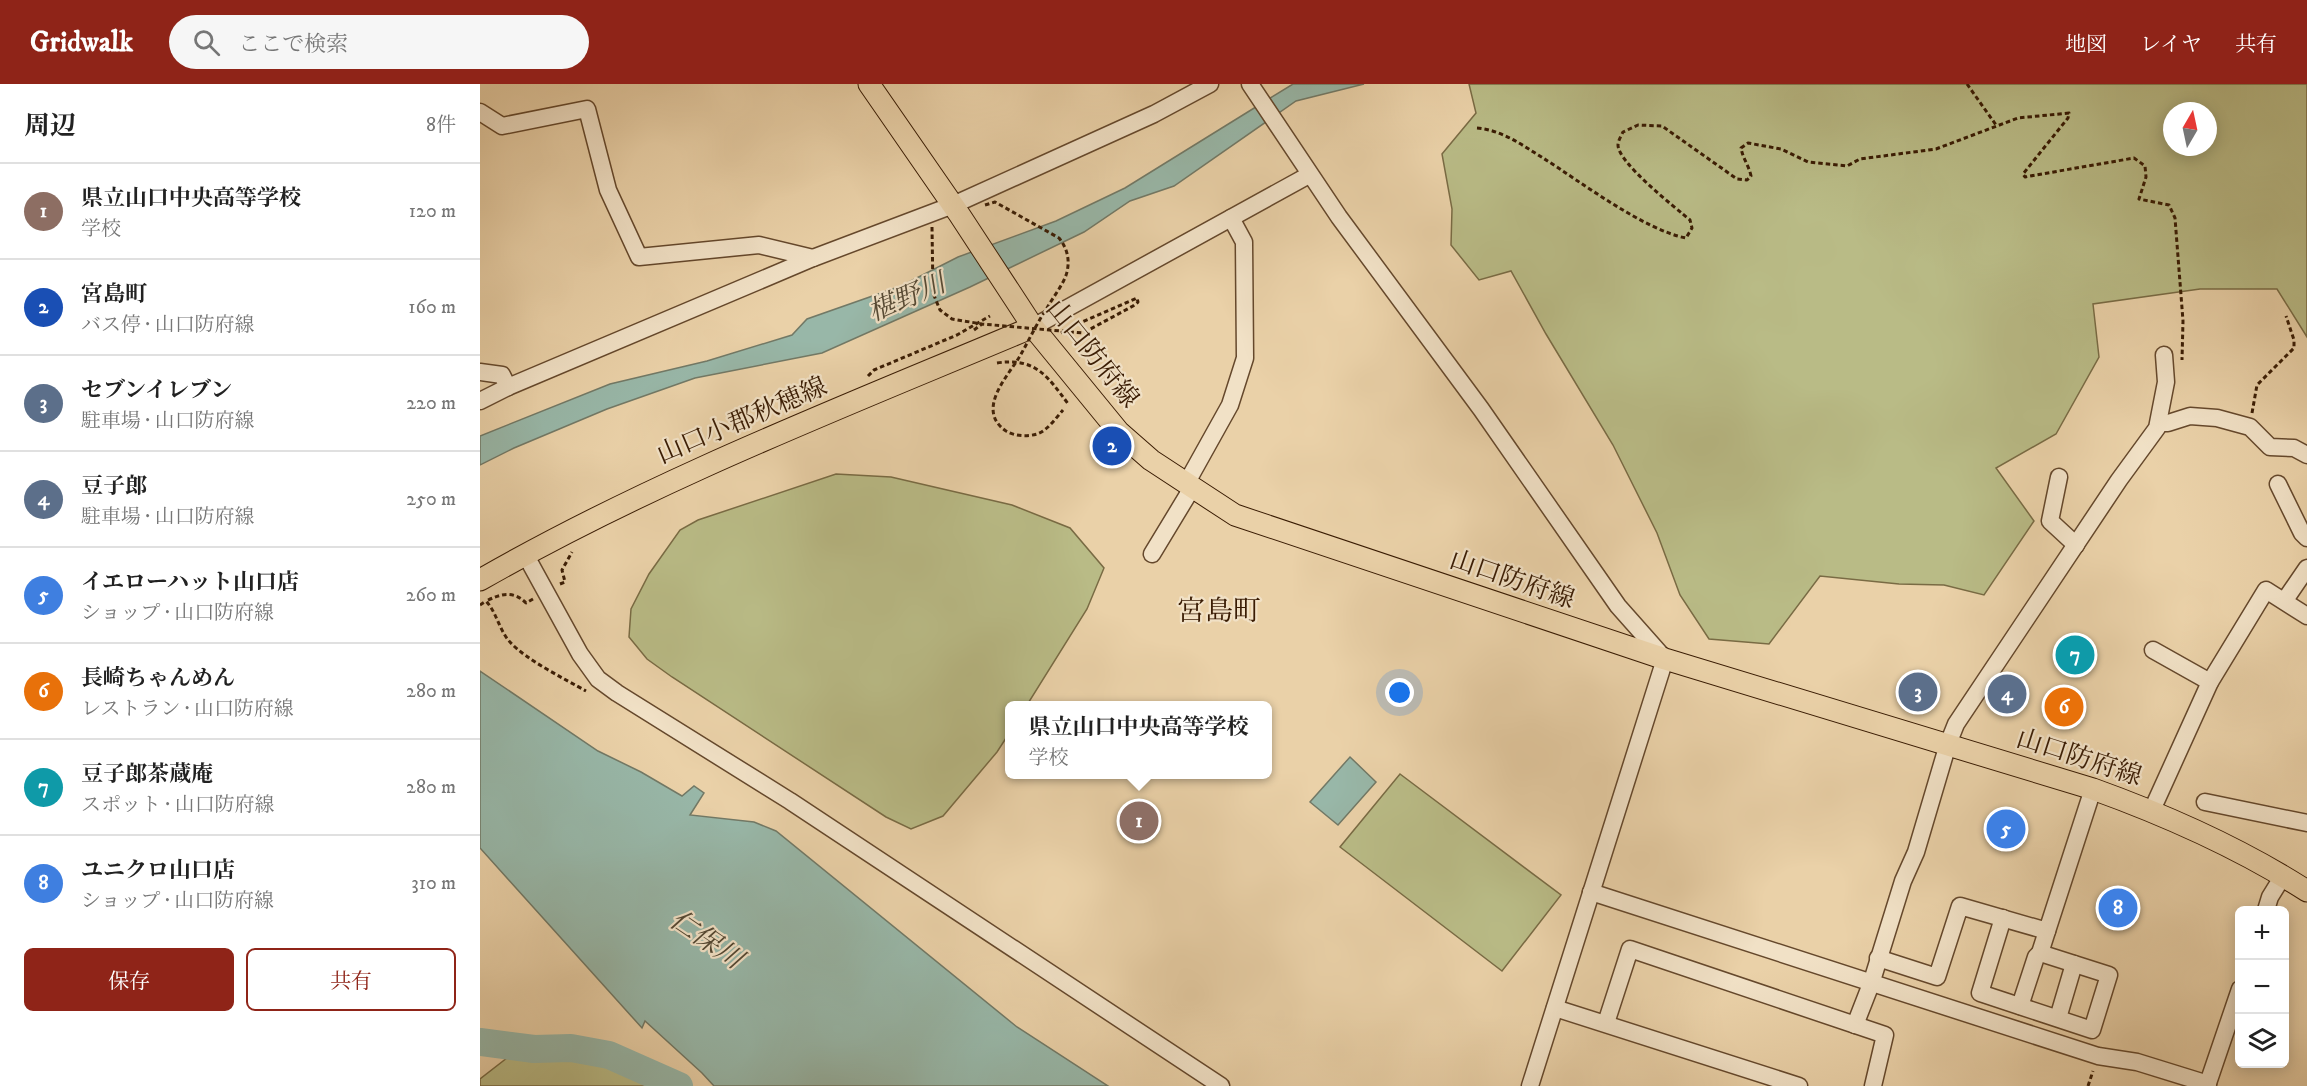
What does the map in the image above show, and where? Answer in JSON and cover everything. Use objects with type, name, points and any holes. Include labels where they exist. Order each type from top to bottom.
[{"type":"main road","name":"山口防府線","points":[[870,85],[1034,327],[1119,432],[1151,460],[1235,515],[1665,659],[2093,789],[2152,810],[2207,835],[2307,891]]},
{"type":"main road","name":"山口小郡秋穂線","points":[[480,580],[525,554],[694,470],[1034,327]]},
{"type":"street","points":[[480,401],[508,387],[813,258],[956,209],[1154,114],[1210,84]]},
{"type":"street","points":[[1250,84],[1307,172],[1481,409],[1618,606],[1665,659],[1530,1086]]},
{"type":"street","points":[[480,112],[502,126],[587,109],[608,190],[639,257],[759,245],[813,258]]},
{"type":"street","points":[[1034,327],[1231,218],[1307,172]]},
{"type":"street","points":[[1152,554],[1230,405],[1245,358],[1244,242],[1231,218]]},
{"type":"street","points":[[1855,1025],[1871,984],[1903,881],[1916,852],[1956,724],[2159,423],[2166,382],[2164,355]]},
{"type":"street","points":[[480,372],[502,375],[508,387]]},
{"type":"street","points":[[2159,423],[2168,423],[2190,416],[2204,416],[2250,427],[2270,447],[2294,448],[2307,454]]},
{"type":"street","points":[[2059,477],[2050,521],[2076,545]]},
{"type":"street","points":[[2278,484],[2302,534],[2307,538]]},
{"type":"street","points":[[525,554],[580,654],[598,679],[790,801],[1221,1086]]},
{"type":"street","points":[[2285,600],[2307,568]]},
{"type":"street","points":[[2152,810],[2210,682],[2266,590],[2307,616]]},
{"type":"street","points":[[2153,650],[2210,682]]},
{"type":"street","points":[[2020,1006],[2036,957],[2040,953],[2093,789]]},
{"type":"street","points":[[2205,802],[2307,823]]},
{"type":"street","points":[[2267,906],[2283,876]]},
{"type":"street","points":[[1591,892],[2098,1056],[2137,1062],[2207,1085],[2235,1004]]},
{"type":"street","points":[[1878,958],[1937,976],[1960,906],[2047,931]]},
{"type":"street","points":[[2003,918],[1980,993],[2092,1030],[2109,975],[2040,953]]},
{"type":"street","points":[[1606,1023],[1630,949],[1885,1035],[1873,1086]]},
{"type":"street","points":[[2058,1018],[2073,964]]},
{"type":"street","points":[[1555,1008],[1799,1086]]},
{"type":"path","points":[[1967,84],[1996,125]]},
{"type":"path","points":[[1477,128],[1488,129],[1523,145],[1623,209],[1672,236],[1686,238],[1692,228],[1690,220],[1652,190],[1620,153],[1618,144],[1623,132],[1638,124],[1662,126],[1737,179],[1747,180],[1751,176],[1749,166],[1743,159],[1741,148],[1748,143],[1781,149],[1808,162],[1847,166],[1860,159],[1936,149],[1954,144],[2018,118],[2069,112],[2068,118],[2023,174],[2025,177],[2134,158],[2145,166],[2146,177],[2139,199],[2169,205],[2175,218],[2183,321],[2182,360]]},
{"type":"path","points":[[986,205],[995,202],[1059,238],[1065,245],[1069,258],[1067,274],[997,391],[993,406],[998,424],[1012,434],[1028,436],[1039,434],[1063,410]]},
{"type":"path","points":[[932,226],[933,293],[940,309],[952,319],[1016,328],[1034,327],[1083,333],[1133,306],[1138,302],[1137,298],[1075,325]]},
{"type":"path","points":[[2250,427],[2257,385],[2294,348],[2294,340],[2286,316]]},
{"type":"path","points":[[994,364],[1009,362],[1031,366],[1045,373],[1069,405]]},
{"type":"path","points":[[561,584],[565,582],[562,570],[574,550]]},
{"type":"path","points":[[480,605],[486,602]]},
{"type":"green space","points":[[1469,84],[2307,84],[2307,337],[2277,289],[2200,289],[2093,304],[2099,357],[2056,434],[1996,468],[2034,521],[1984,595],[1944,585],[1899,584],[1820,576],[1769,644],[1709,639],[1680,595],[1657,533],[1613,445],[1511,271],[1479,280],[1451,245],[1452,209],[1442,154],[1476,113]]},
{"type":"green space","points":[[836,474],[891,477],[1012,505],[1070,528],[1104,568],[1087,609],[1030,701],[1005,701],[1005,740],[997,752],[943,816],[911,829],[886,817],[672,677],[647,659],[629,637],[631,609],[649,574],[680,530],[698,520]]},
{"type":"green space","points":[[1400,774],[1561,895],[1502,971],[1340,847]]},
{"type":"green space","points":[[507,1058],[602,1059],[670,1086],[480,1086],[480,1079]]},
{"type":"water","name":"椹野川","points":[[1293,84],[1364,84],[1296,101],[1174,186],[1130,201],[1084,232],[970,287],[822,353],[695,378],[607,409],[514,448],[480,465],[480,436],[610,384],[707,361],[792,335],[807,319],[901,286],[958,257],[1056,221],[1125,188]]},
{"type":"water","name":"仁保川","points":[[480,671],[598,751],[682,796],[694,786],[704,793],[690,815],[754,822],[776,831],[1017,1027],[1108,1086],[714,1086],[645,1021],[642,1028],[480,848]]},
{"type":"water","points":[[1350,757],[1376,782],[1338,825],[1310,802]]},
{"type":"waterway","points":[[480,1042],[534,1049],[571,1048],[609,1055],[679,1086]]},
{"type":"place","name":"宮島町","points":[[1112,446]]},
{"type":"place","name":"豆子郎茶蔵庵","points":[[2075,655]]},
{"type":"place","name":"セブンイレブン","points":[[1918,692]]},
{"type":"place","name":"豆子郎","points":[[2007,694]]},
{"type":"place","name":"長崎ちゃんめん","points":[[2064,707]]},
{"type":"place","name":"県立山口中央高等学校","points":[[1139,821]]},
{"type":"place","name":"イエローハット山口店","points":[[2006,829]]},
{"type":"place","name":"ユニクロ山口店","points":[[2118,908]]},
{"type":"district","name":"宮島町","points":[[1219,611]]}]
